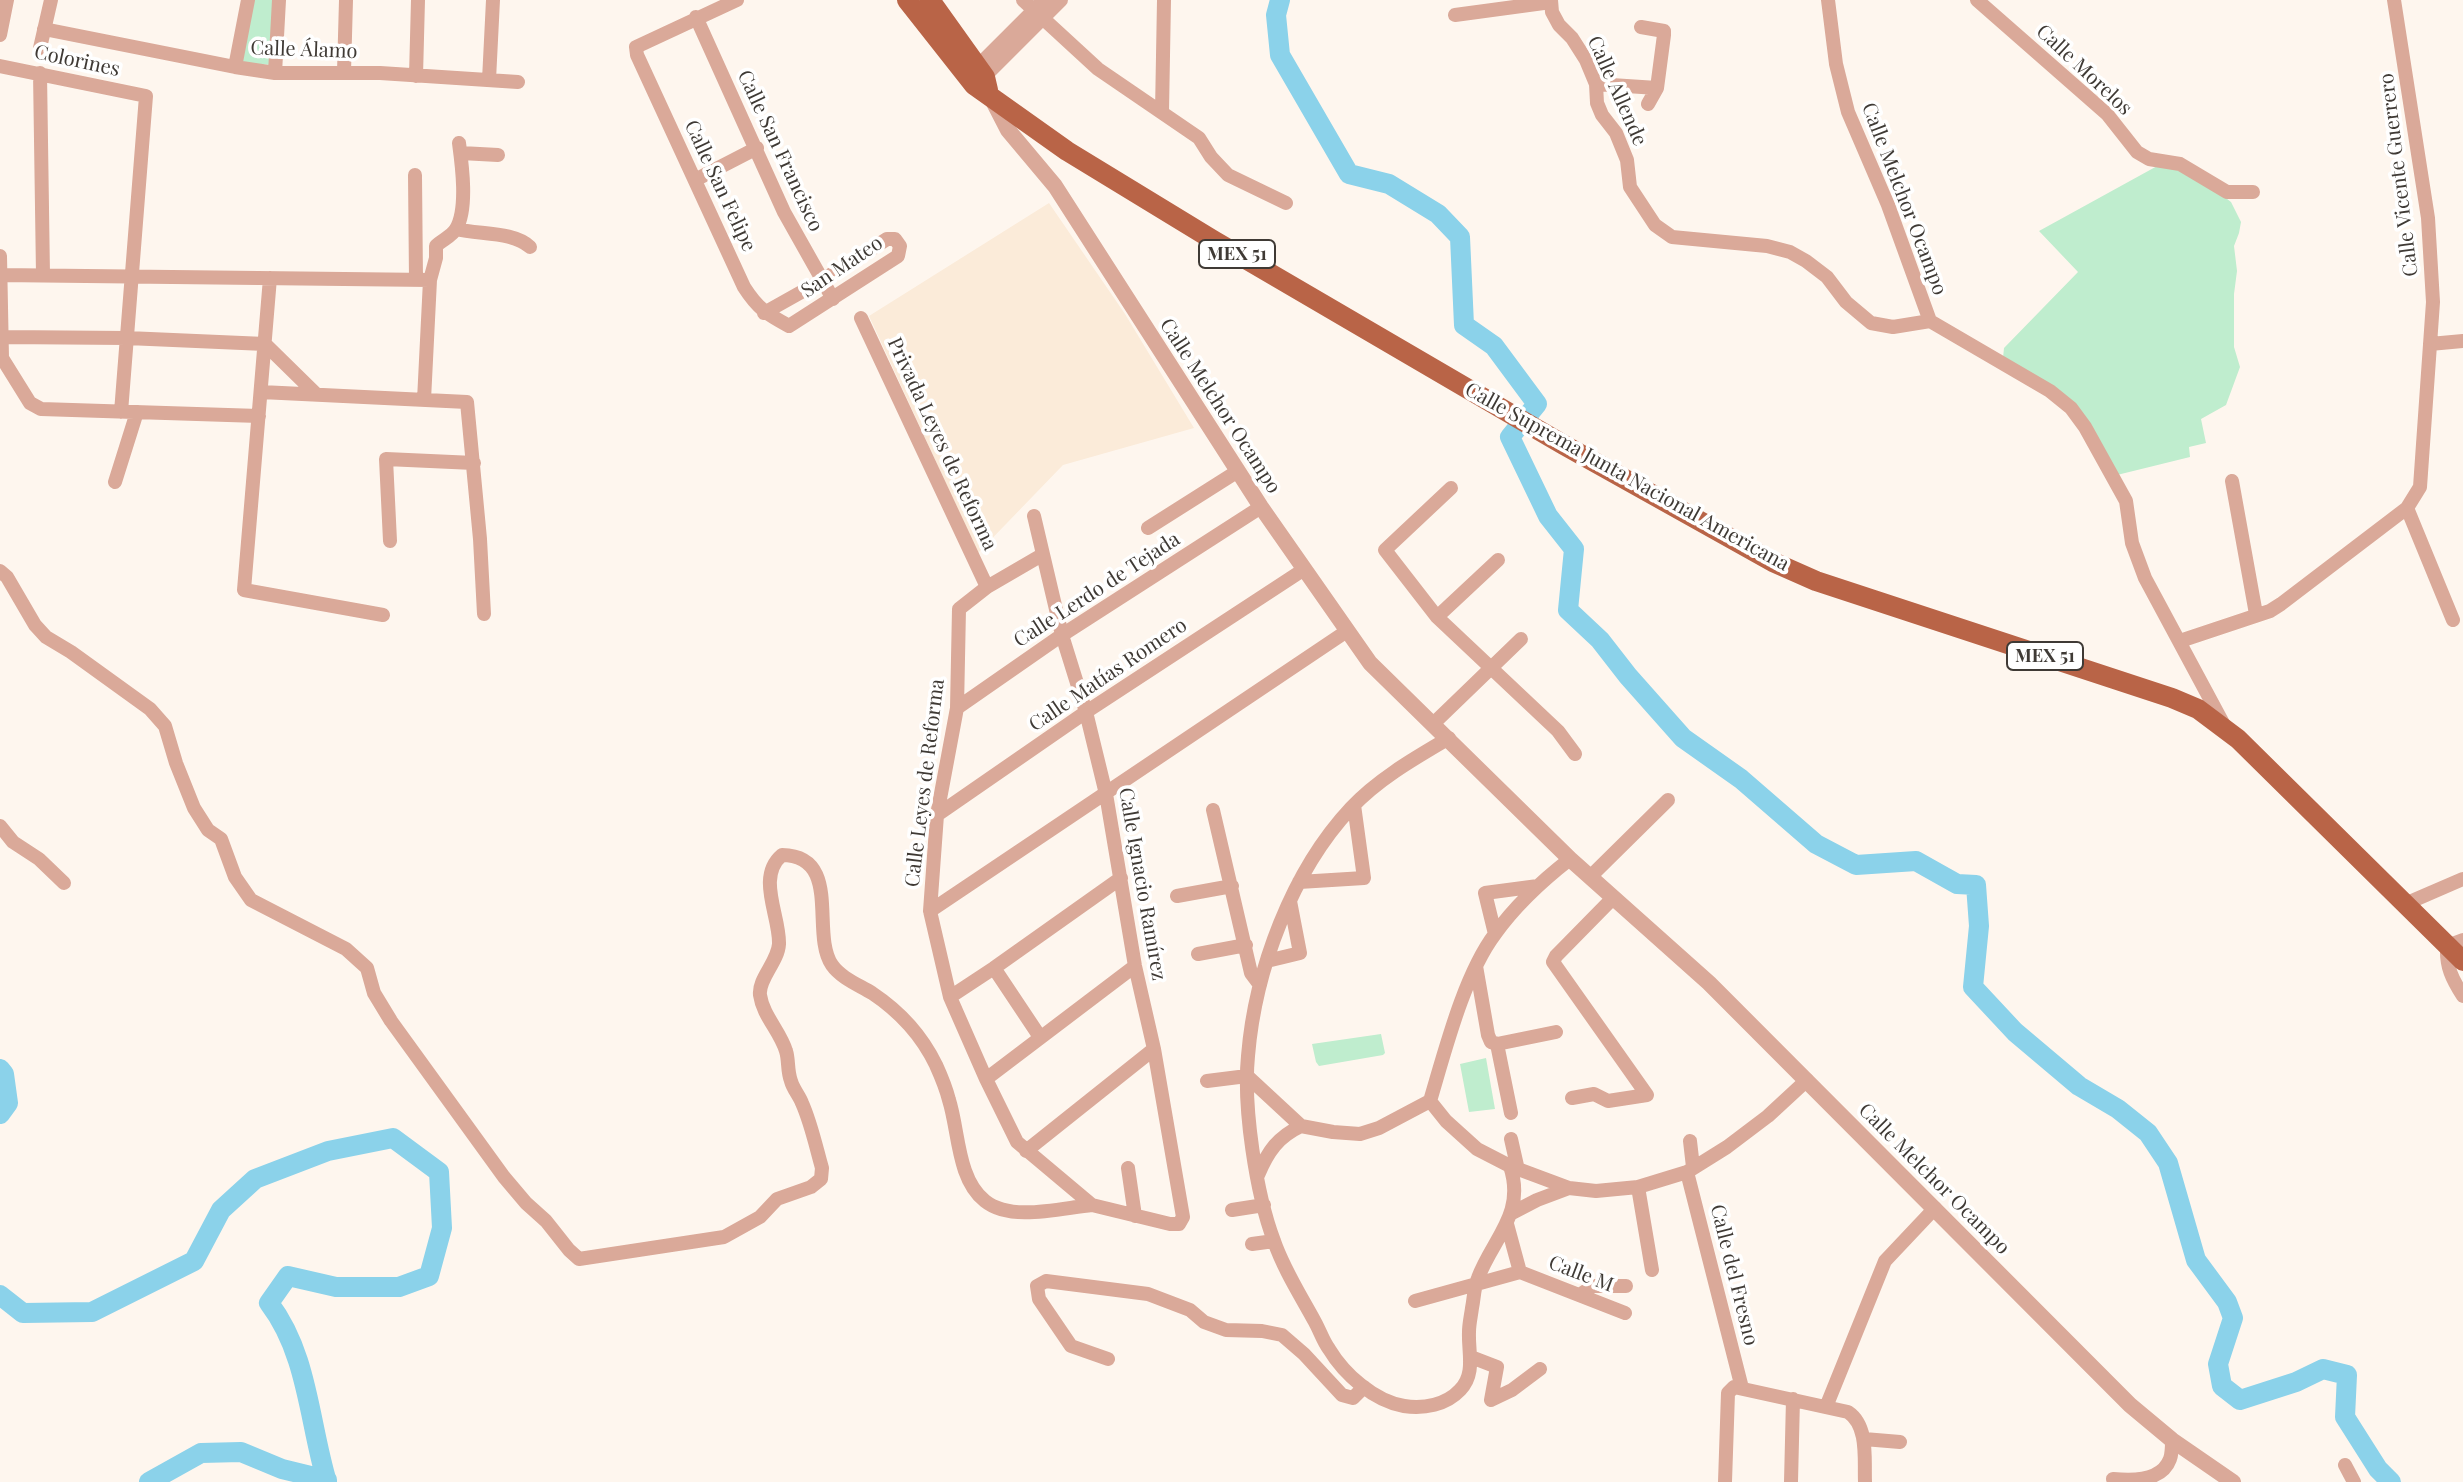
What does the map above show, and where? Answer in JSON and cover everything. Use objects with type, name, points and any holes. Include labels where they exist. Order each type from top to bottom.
[{"type":"main road","name":"Calle Suprema Junta Nacional Americana","points":[[907,0],[980,83],[1067,151],[1564,445],[1773,562],[1816,581],[2198,709],[2225,727],[2405,904],[2455,943],[2463,961]]},
{"type":"main road","name":"Calle Suprema Junta Nacional Americana","points":[[930,0],[980,83]]},
{"type":"street","points":[[0,35],[7,0]]},
{"type":"street","points":[[40,48],[51,0]]},
{"type":"street","points":[[235,67],[248,0]]},
{"type":"street","points":[[275,73],[279,0]]},
{"type":"street","points":[[344,72],[346,0]]},
{"type":"street","points":[[416,76],[418,0]]},
{"type":"street","points":[[489,80],[493,0]]},
{"type":"street","points":[[696,17],[737,0]]},
{"type":"street","points":[[980,83],[1036,8],[1061,0]]},
{"type":"street","points":[[1162,112],[1164,0]]},
{"type":"street","name":"Calle Melchor Ocampo","points":[[1828,0],[1836,64],[1848,112],[1888,205],[1930,321],[2040,385],[2071,408],[2085,427],[2126,501],[2132,543],[2145,578],[2225,727]]},
{"type":"street","name":"Calle Morelos","points":[[1977,0],[2107,114],[2137,152],[2149,159],[2180,164],[2227,192],[2253,192]]},
{"type":"street","name":"Calle Vicente Guerrero","points":[[2180,641],[2270,611],[2281,604],[2407,508],[2420,487],[2433,302],[2428,218],[2399,16],[2394,0]]},
{"type":"street","points":[[1455,15],[1551,1]]},
{"type":"street","name":"Calle Allende","points":[[1551,1],[1552,12],[1559,25],[1586,60],[1596,84],[1597,103],[1627,160],[1630,187],[1655,225],[1672,237],[1767,246],[1790,252],[1827,277],[1846,302],[1871,323],[1893,327],[1930,321]]},
{"type":"street","points":[[1036,8],[1098,69],[1199,138],[1228,175],[1286,203]]},
{"type":"street","name":"Calle San Felipe","points":[[696,17],[636,47],[637,55],[744,287],[764,313],[789,326]]},
{"type":"street","name":"Calle San Francisco","points":[[696,17],[784,212],[833,299]]},
{"type":"street","points":[[1641,27],[1664,31],[1657,88],[1648,104]]},
{"type":"street","name":"Calle Álamo","points":[[44,29],[275,73],[344,72],[518,82]]},
{"type":"street","name":"Colorines","points":[[0,66],[146,96],[131,276]]},
{"type":"street","points":[[40,73],[43,275]]},
{"type":"street","name":"Calle Melchor Ocampo","points":[[980,83],[1008,130],[1055,186],[1261,507],[1370,663],[1570,859],[1709,983],[2130,1405],[2215,1475],[2233,1482]]},
{"type":"street","points":[[1596,84],[1657,88]]},
{"type":"street","points":[[423,280],[436,258],[436,246],[456,229],[460,217],[463,188],[460,148],[498,155]]},
{"type":"street","points":[[695,180],[757,148]]},
{"type":"street","points":[[415,175],[423,280],[424,400]]},
{"type":"street","points":[[456,229],[505,236],[527,243],[530,247]]},
{"type":"street","name":"San Mateo","points":[[789,326],[898,256],[900,246],[889,237],[821,281]]},
{"type":"street","points":[[0,256],[1,358],[30,403],[41,409],[259,416]]},
{"type":"street","points":[[1,275],[423,280]]},
{"type":"street","points":[[121,412],[131,276]]},
{"type":"street","points":[[270,278],[244,590],[383,615]]},
{"type":"street","points":[[764,313],[821,281]]},
{"type":"street","name":"Privada Leyes de Reforma","points":[[861,318],[987,587]]},
{"type":"street","points":[[3,337],[265,344],[316,394]]},
{"type":"street","points":[[2430,344],[2463,341]]},
{"type":"street","points":[[261,392],[467,402],[484,614]]},
{"type":"street","points":[[115,482],[137,412]]},
{"type":"street","points":[[390,541],[386,459],[474,463]]},
{"type":"street","points":[[1148,528],[1238,471]]},
{"type":"street","points":[[2232,481],[2256,614]]},
{"type":"street","points":[[1451,488],[1385,550],[1437,617],[1558,731],[1575,754]]},
{"type":"street","name":"Calle Lerdo de Tejada","points":[[957,708],[1062,635],[1261,507]]},
{"type":"street","points":[[2407,508],[2453,620]]},
{"type":"street","name":"Calle Ignacio Ramírez","points":[[1034,516],[1062,635],[1086,712],[1106,794],[1183,1217],[1179,1224]]},
{"type":"street","points":[[987,587],[1042,555]]},
{"type":"street","points":[[1437,617],[1498,560]]},
{"type":"street","name":"Calle Matías Romero","points":[[937,815],[1086,712],[1303,570]]},
{"type":"street","points":[[0,571],[46,637],[150,709],[165,726],[194,808],[208,830],[221,839],[235,877],[251,900],[357,957],[367,968],[374,993],[391,1021],[465,1126],[511,1186],[579,1259],[724,1237],[760,1217],[777,1199],[811,1187],[821,1179],[822,1168],[803,1104],[790,1081],[787,1052],[760,997],[760,987],[774,963],[779,945],[769,892],[775,861],[782,855],[801,858],[813,868],[821,893],[827,951],[832,966],[886,1003],[915,1030],[935,1063],[949,1100],[967,1177],[982,1199],[997,1209],[1016,1213],[1092,1205]]},
{"type":"street","name":"Calle Leyes de Reforma","points":[[987,587],[959,609],[957,708],[937,815],[930,911],[950,997],[1017,1142],[1026,1151],[1092,1205],[1179,1224]]},
{"type":"street","points":[[930,911],[1347,631]]},
{"type":"street","points":[[1433,724],[1521,639]]},
{"type":"street","points":[[1449,738],[1419,755],[1354,805],[1329,834],[1299,882],[1260,985],[1253,1014],[1247,1076],[1257,1175],[1274,1241],[1293,1283],[1329,1349],[1348,1373],[1364,1387],[1397,1405],[1431,1406],[1459,1391],[1467,1380],[1471,1357],[1468,1333],[1476,1285],[1510,1218],[1515,1193],[1511,1139]]},
{"type":"street","points":[[1590,877],[1668,800]]},
{"type":"street","points":[[1299,882],[1364,878],[1354,805]]},
{"type":"street","points":[[1213,810],[1251,973],[1260,985]]},
{"type":"street","points":[[0,826],[13,842],[39,859],[64,883]]},
{"type":"street","points":[[1207,1081],[1247,1076],[1301,1126],[1333,1132],[1360,1134],[1379,1128],[1430,1101],[1476,966],[1495,934],[1538,886],[1570,859]]},
{"type":"street","points":[[950,997],[1121,878]]},
{"type":"street","points":[[2405,904],[2463,879]]},
{"type":"street","points":[[1177,896],[1232,886]]},
{"type":"street","points":[[1495,934],[1485,893],[1538,886]]},
{"type":"street","points":[[1578,1096],[1594,1094],[1608,1101],[1647,1095],[1553,962],[1613,898]]},
{"type":"street","points":[[1267,961],[1300,953],[1290,900]]},
{"type":"street","points":[[2455,943],[2448,972],[2463,996]]},
{"type":"street","points":[[1198,954],[1246,945]]},
{"type":"street","points":[[986,1079],[1135,966]]},
{"type":"street","points":[[1476,966],[1491,1042],[1497,1044],[1556,1032]]},
{"type":"street","points":[[994,968],[1040,1037]]},
{"type":"street","points":[[1497,1044],[1511,1113]]},
{"type":"street","points":[[1026,1151],[1154,1049]]},
{"type":"street","points":[[1430,1101],[1446,1121],[1477,1149],[1514,1168],[1569,1188],[1596,1191],[1638,1187],[1690,1170],[1768,1116],[1807,1080]]},
{"type":"street","points":[[1257,1175],[1267,1152],[1285,1134],[1301,1126]]},
{"type":"street","name":"Calle del Fresno","points":[[1690,1141],[1690,1170],[1742,1388]]},
{"type":"street","points":[[1128,1168],[1135,1216]]},
{"type":"street","points":[[1638,1187],[1652,1270]]},
{"type":"street","points":[[1510,1218],[1537,1200],[1569,1188]]},
{"type":"street","points":[[1232,1210],[1264,1205]]},
{"type":"street","points":[[1826,1407],[1885,1261],[1935,1208]]},
{"type":"street","points":[[1510,1218],[1520,1272]]},
{"type":"street","points":[[1252,1244],[1274,1241]]},
{"type":"street","name":"Calle M","points":[[1415,1301],[1520,1272],[1625,1313]]},
{"type":"street","points":[[1108,1359],[1071,1346],[1039,1299],[1037,1286],[1046,1281],[1148,1294],[1190,1310],[1204,1322],[1226,1330],[1282,1335],[1342,1395],[1353,1398],[1364,1387]]},
{"type":"street","points":[[1581,1294],[1593,1286],[1626,1286]]},
{"type":"street","points":[[1471,1357],[1497,1367],[1491,1400],[1512,1390],[1540,1369]]},
{"type":"street","points":[[1725,1482],[1728,1393],[1734,1387],[1848,1412],[1856,1417],[1864,1439],[1865,1482]]},
{"type":"street","points":[[1791,1482],[1793,1399]]},
{"type":"street","points":[[1864,1439],[1900,1442]]},
{"type":"street","points":[[2113,1479],[2130,1481],[2157,1473],[2170,1459],[2172,1440]]},
{"type":"street","points":[[2345,1465],[2354,1482]]},
{"type":"shaded area","points":[[1049,203],[1125,314],[1194,428],[1063,465],[978,553],[869,316]]},
{"type":"green space","points":[[253,0],[276,0],[273,65],[239,63]]},
{"type":"green space","points":[[2159,165],[2178,169],[2218,192],[2231,202],[2241,222],[2234,246],[2237,271],[2234,347],[2240,367],[2226,405],[2201,419],[2206,443],[2189,447],[2190,457],[2117,475],[2091,426],[2003,358],[2004,348],[2078,272],[2039,231]]},
{"type":"green space","points":[[1381,1034],[1383,1055],[1319,1066],[1316,1062],[1312,1044]]},
{"type":"green space","points":[[1486,1058],[1495,1109],[1469,1112],[1460,1064]]},
{"type":"waterway","points":[[1280,0],[1276,15],[1280,55],[1349,174],[1389,184],[1438,214],[1460,237],[1464,325],[1494,346],[1537,404],[1510,437],[1548,516],[1574,549],[1568,610],[1600,640],[1683,738],[1741,779],[1816,844],[1856,865],[1916,861],[1957,884],[1976,885],[1979,926],[1973,987],[2015,1032],[2079,1086],[2118,1109],[2148,1133],[2168,1163],[2196,1260],[2227,1302],[2233,1318],[2218,1364],[2222,1386],[2240,1400],[2296,1382],[2323,1369],[2347,1375],[2345,1417],[2378,1469],[2391,1482]]},
{"type":"waterway","points":[[0,1069],[4,1074],[8,1103],[0,1114]]},
{"type":"waterway","points":[[0,1295],[23,1313],[92,1312],[194,1261],[221,1210],[255,1179],[328,1151],[393,1138],[439,1172],[442,1228],[429,1276],[399,1287],[336,1287],[288,1276],[269,1303],[282,1323],[300,1366],[327,1482]]},
{"type":"waterway","points":[[149,1482],[201,1453],[241,1452],[282,1469],[327,1480]]}]
